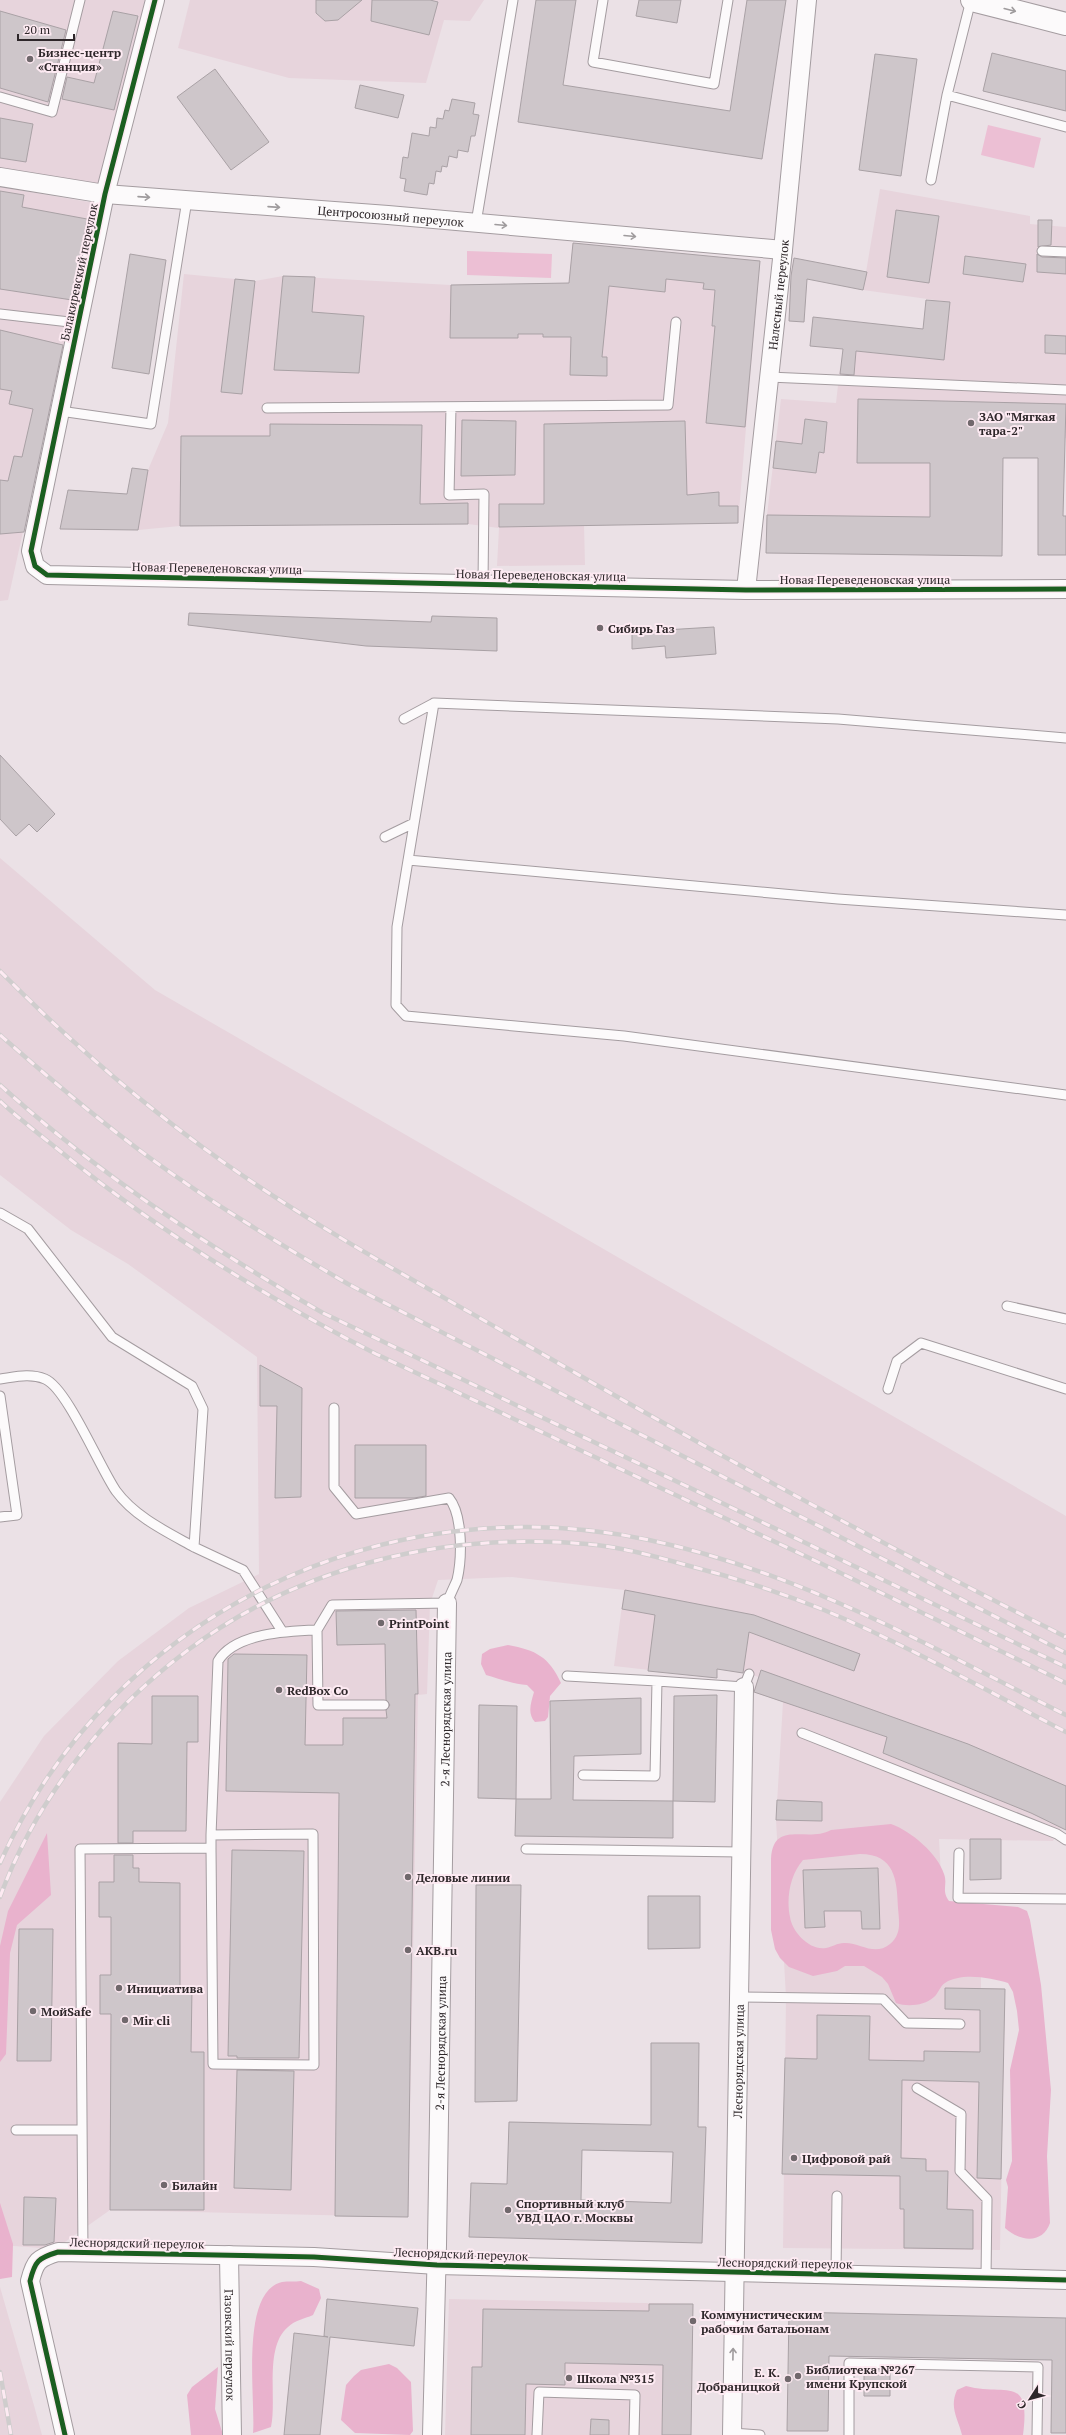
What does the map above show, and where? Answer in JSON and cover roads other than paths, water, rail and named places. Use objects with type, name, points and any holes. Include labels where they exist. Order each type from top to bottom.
[{"type":"street","name":"Балакиревский переулок","points":[[31,551],[105,194],[155,0]]},
{"type":"street","name":"Налесный переулок","points":[[746,590],[783,250],[807,0]]},
{"type":"street","points":[[972,0],[1066,24]]},
{"type":"street","name":"Центросоюзный переулок","points":[[0,177],[105,194],[476,223],[783,250]]},
{"type":"street","name":"Новая Переведеновская улица","points":[[31,551],[35,566],[47,575],[746,590],[1066,589]]},
{"type":"street","name":"2-я Леснорядская улица","points":[[432,2435],[437,2265],[447,1602]]},
{"type":"street","name":"Леснорядская улица","points":[[732,2434],[741,1852],[746,1680]]},
{"type":"street","name":"Леснорядский переулок","points":[[65,2435],[30,2281],[35,2264],[45,2256],[58,2252],[314,2257],[437,2265],[1066,2280]]},
{"type":"street","name":"Газовский переулок","points":[[229,2255],[232,2435]]},
{"type":"lane","points":[[0,98],[52,112],[80,0]]},
{"type":"lane","points":[[476,223],[513,0]]},
{"type":"lane","points":[[603,0],[593,62],[714,84],[728,0]]},
{"type":"lane","points":[[931,180],[947,95],[972,0]]},
{"type":"lane","points":[[947,95],[1066,127]]},
{"type":"lane","points":[[60,411],[151,424],[187,200]]},
{"type":"lane","points":[[1042,251],[1066,252]]},
{"type":"lane","points":[[0,314],[78,323]]},
{"type":"lane","points":[[267,408],[668,405],[676,322]]},
{"type":"lane","points":[[769,377],[1066,390]]},
{"type":"lane","points":[[451,406],[449,495],[484,494],[483,584]]},
{"type":"lane","points":[[434,703],[397,927],[394,969],[396,1005],[406,1016],[624,1036],[1066,1095]]},
{"type":"lane","points":[[404,719],[434,703],[838,719],[1066,738]]},
{"type":"lane","points":[[385,837],[414,823]]},
{"type":"lane","points":[[408,860],[838,898],[1066,915]]},
{"type":"lane","points":[[0,1213],[28,1229],[112,1337],[192,1386],[203,1409],[194,1547]]},
{"type":"lane","points":[[1007,1306],[1066,1319]]},
{"type":"lane","points":[[888,1389],[897,1361],[921,1343],[1066,1389]]},
{"type":"lane","points":[[0,1379],[29,1374],[46,1379],[61,1395],[116,1492],[150,1522],[194,1547],[243,1570],[282,1631]]},
{"type":"lane","points":[[0,1396],[17,1515],[0,1517]]},
{"type":"lane","points":[[334,1408],[334,1488],[356,1514],[449,1498],[456,1506],[461,1530],[457,1579],[447,1602],[332,1605],[317,1630],[318,1706],[384,1705]]},
{"type":"lane","points":[[211,1834],[312,1834],[314,2065],[212,2064],[211,1834],[218,1661],[223,1652],[242,1642],[282,1631],[317,1630]]},
{"type":"lane","points":[[566,1676],[657,1681],[746,1680]]},
{"type":"lane","points":[[583,1775],[655,1776],[657,1681]]},
{"type":"lane","points":[[802,1733],[1057,1834],[1066,1840]]},
{"type":"lane","points":[[83,2252],[80,1849],[211,1848]]},
{"type":"lane","points":[[526,1849],[741,1852]]},
{"type":"lane","points":[[959,1853],[958,1898],[1066,1900]]},
{"type":"lane","points":[[739,1997],[883,1999],[906,2023],[960,2024]]},
{"type":"lane","points":[[917,2088],[961,2114],[960,2171],[987,2199],[986,2278]]},
{"type":"lane","points":[[16,2130],[82,2130]]},
{"type":"lane","points":[[836,2274],[837,2196]]},
{"type":"lane","points":[[848,2435],[849,2363],[1038,2367],[1037,2435]]},
{"type":"lane","points":[[538,2435],[539,2392],[635,2395],[634,2435]]},
{"type":"lane","points":[[732,2434],[760,2435]]},
{"type":"railway","points":[[0,971],[53,1023],[109,1073],[166,1120],[226,1164],[334,1234],[587,1380],[723,1456],[859,1530],[1066,1637]]},
{"type":"railway","points":[[0,1035],[74,1098],[150,1158],[222,1208],[348,1284],[1066,1653]]},
{"type":"railway","points":[[0,1085],[37,1118],[76,1149],[155,1208],[238,1262],[323,1313],[1066,1667]]},
{"type":"railway","points":[[0,1101],[30,1127],[97,1180],[174,1235],[213,1261],[334,1332],[376,1354],[818,1562],[1066,1683]]},
{"type":"railway","points":[[0,1863],[49,1775],[111,1699],[184,1636],[267,1587],[356,1552],[451,1532],[549,1528],[649,1540],[704,1554],[758,1571],[811,1591],[863,1614],[965,1663],[1066,1715]]},
{"type":"railway","points":[[0,1897],[15,1861],[53,1792],[76,1760],[102,1730],[129,1701],[158,1674],[188,1650],[232,1620],[279,1595],[328,1576],[378,1560],[429,1550],[481,1543],[534,1542],[587,1544],[612,1547],[662,1558],[756,1585],[824,1610],[886,1638],[946,1668],[1066,1732]]},
{"type":"railway","points":[[0,2372],[11,2435]]},
{"type":"place","name":"Бизнес-центр «Станция»","points":[[30,59]]},
{"type":"place","name":"ЗАО \"Мягкая тара-2\"","points":[[971,423]]},
{"type":"place","name":"Сибирь Газ","points":[[600,628]]},
{"type":"place","name":"PrintPoint","points":[[381,1623]]},
{"type":"place","name":"RedBox Co","points":[[279,1690]]},
{"type":"place","name":"Деловые линии","points":[[408,1877]]},
{"type":"place","name":"AKB.ru","points":[[408,1950]]},
{"type":"place","name":"Инициатива","points":[[119,1988]]},
{"type":"place","name":"МойSafe","points":[[33,2011]]},
{"type":"place","name":"Mir cli","points":[[125,2020]]},
{"type":"place","name":"Цифровой рай","points":[[794,2158]]},
{"type":"place","name":"Билайн","points":[[164,2185]]},
{"type":"place","name":"Спортивный клуб УВД ЦАО г. Москвы","points":[[508,2210]]},
{"type":"place","name":"Коммунистическим рабочим батальонам","points":[[693,2321]]},
{"type":"place","name":"Библиотека №267 имени Крупской","points":[[798,2376]]},
{"type":"place","name":"Школа №315","points":[[569,2378]]},
{"type":"place","name":"Е. К. Добраницкой","points":[[788,2379]]}]
